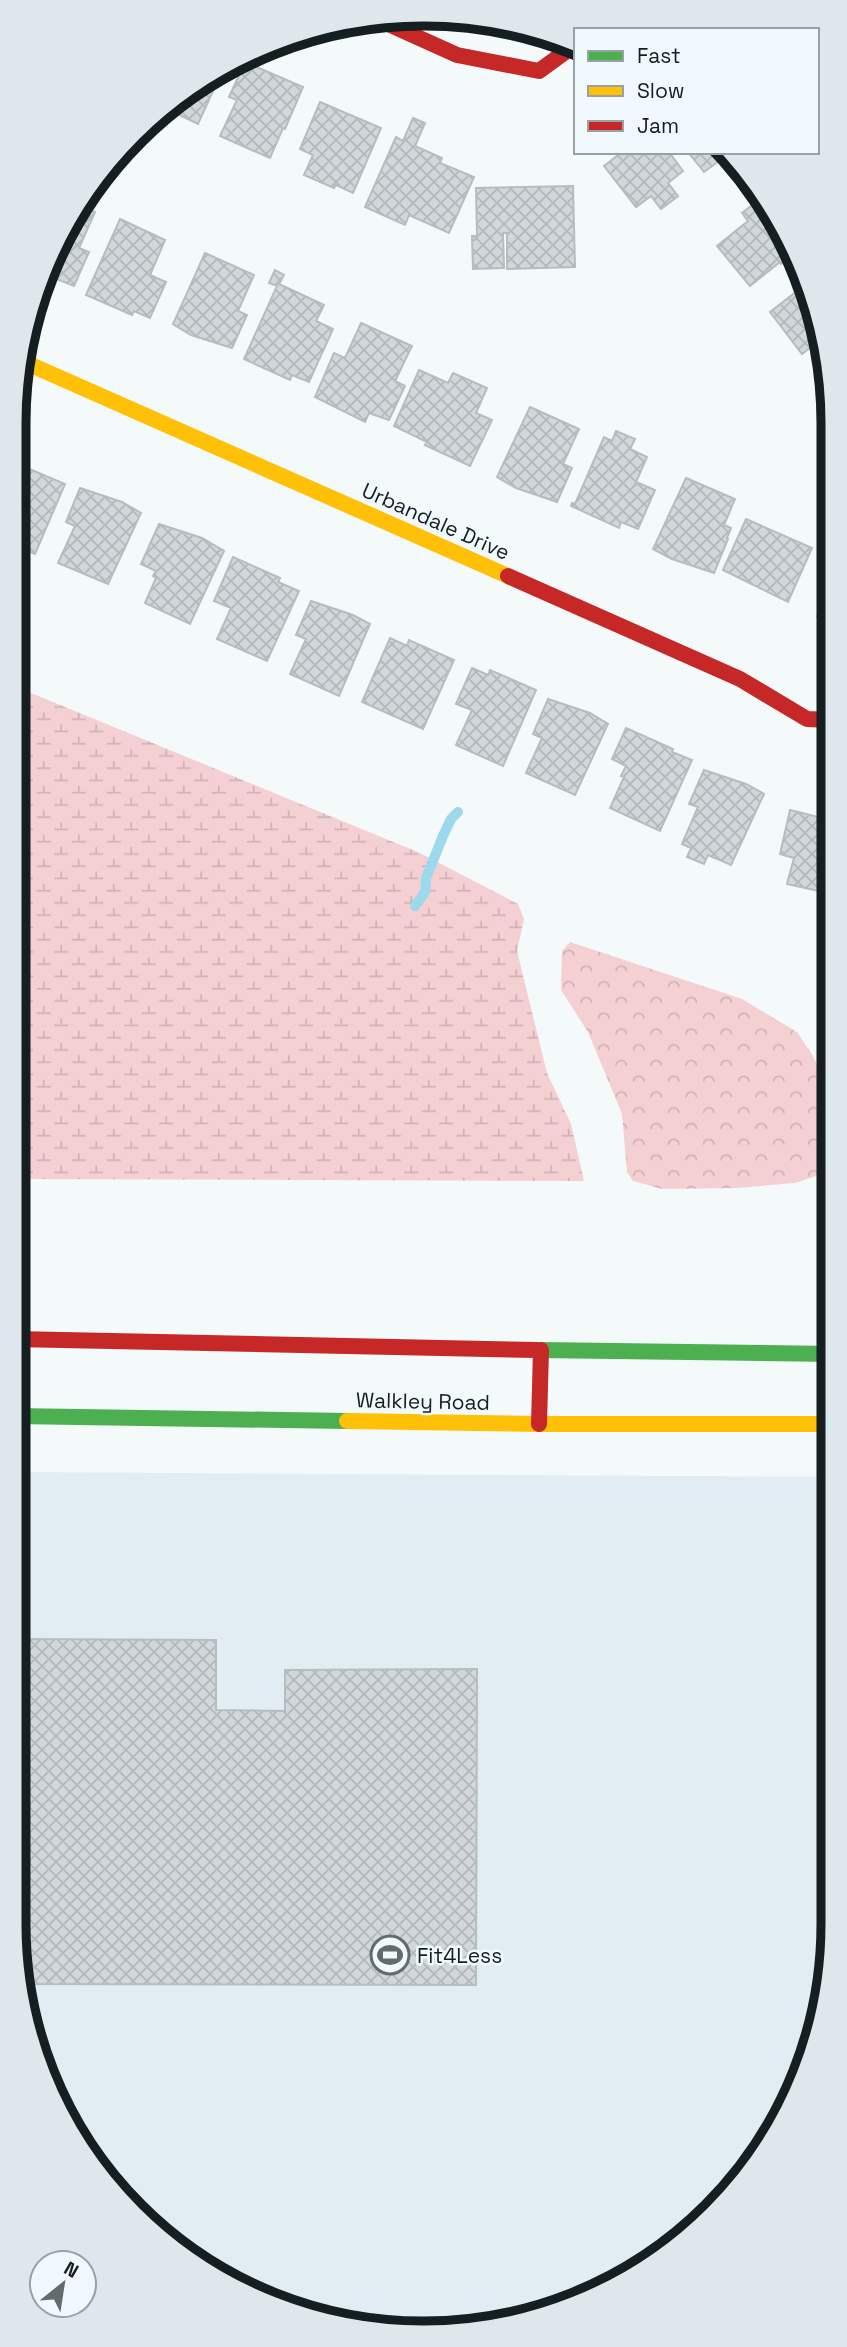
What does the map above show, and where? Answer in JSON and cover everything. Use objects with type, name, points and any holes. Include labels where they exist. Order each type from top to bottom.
[{"type":"main road","points":[[396,27],[457,55],[539,71],[565,52]]},
{"type":"main road","name":"Urbandale Drive","points":[[31,365],[740,679],[807,719],[821,720]]},
{"type":"main road","points":[[26,1339],[821,1354]]},
{"type":"main road","points":[[539,1424],[541,1350]]},
{"type":"main road","name":"Walkley Road","points":[[26,1416],[539,1424],[821,1424]]},
{"type":"shaded area","points":[[26,1472],[821,1477],[821,1924],[813,2001],[791,2076],[768,2122],[739,2165],[685,2222],[622,2268],[551,2300],[475,2317],[398,2320],[321,2307],[271,2291],[248,2280],[182,2239],[125,2185],[79,2122],[56,2076],[40,2026],[30,1975],[26,1924]]},
{"type":"green space","points":[[26,691],[420,853],[518,904],[524,919],[517,951],[547,1073],[571,1124],[584,1181],[26,1179]]},
{"type":"green space","points":[[570,942],[742,999],[797,1032],[821,1073],[821,1174],[795,1183],[737,1188],[662,1189],[633,1181],[627,1172],[622,1114],[588,1032],[561,990],[562,951]]},
{"type":"building","points":[[252,65],[303,87],[270,158],[220,136],[237,100],[229,97],[241,71]]},
{"type":"building","points":[[216,85],[198,124],[176,113]]},
{"type":"building","points":[[320,102],[381,128],[353,193],[304,175],[313,155],[300,149]]},
{"type":"building","points":[[413,118],[425,123],[415,146],[442,158],[440,163],[474,177],[449,233],[409,215],[405,225],[365,207],[396,137],[403,141]]},
{"type":"building","points":[[619,154],[670,154],[683,171],[668,183],[678,196],[661,209],[651,196],[636,207],[604,166]]},
{"type":"building","points":[[690,154],[714,154],[731,173],[719,161],[704,172]]},
{"type":"building","points":[[573,186],[575,267],[507,269],[507,233],[503,233],[504,268],[473,269],[472,236],[477,236],[476,188]]},
{"type":"building","points":[[754,203],[786,260],[750,286],[717,246],[748,221],[742,213]]},
{"type":"building","points":[[89,209],[95,212],[79,248],[89,252],[74,286],[54,278]]},
{"type":"building","points":[[120,219],[165,240],[150,275],[166,282],[150,318],[134,311],[132,315],[86,295]]},
{"type":"building","points":[[205,253],[254,275],[238,311],[247,315],[232,348],[191,335],[173,324]]},
{"type":"building","points":[[275,270],[284,275],[279,284],[324,305],[316,321],[333,329],[309,382],[292,375],[290,380],[244,359],[277,286],[269,283]]},
{"type":"building","points":[[798,290],[813,345],[802,354],[770,312]]},
{"type":"building","points":[[361,323],[412,346],[395,381],[405,386],[389,420],[369,413],[365,422],[315,397],[334,353],[345,358]]},
{"type":"building","points":[[419,370],[448,383],[453,373],[487,388],[476,413],[492,420],[470,466],[425,445],[427,442],[394,426]]},
{"type":"building","points":[[530,407],[579,429],[563,464],[572,468],[557,502],[516,488],[497,477]]},
{"type":"building","points":[[616,431],[635,439],[630,449],[647,457],[636,482],[655,490],[638,529],[621,522],[619,528],[571,506],[572,503],[575,504],[604,437],[612,441]]},
{"type":"building","points":[[26,468],[65,484],[35,554],[26,550]]},
{"type":"building","points":[[686,478],[735,499],[724,525],[731,528],[728,539],[714,573],[672,559],[653,549]]},
{"type":"building","points":[[80,488],[122,502],[141,513],[108,584],[58,563],[75,526],[66,522]]},
{"type":"building","points":[[746,519],[812,548],[788,602],[723,570]]},
{"type":"building","points":[[159,524],[202,538],[224,551],[190,624],[145,603],[156,578],[153,576],[156,571],[141,564]]},
{"type":"building","points":[[233,557],[280,578],[278,582],[299,591],[267,661],[217,639],[231,608],[214,601]]},
{"type":"building","points":[[311,601],[353,615],[370,624],[339,696],[290,674],[306,639],[296,635]]},
{"type":"building","points":[[390,638],[407,646],[409,640],[454,660],[423,729],[362,702]]},
{"type":"building","points":[[472,668],[488,675],[490,670],[536,690],[503,766],[456,745],[472,710],[456,704]]},
{"type":"building","points":[[548,699],[590,713],[608,724],[575,795],[526,773],[542,738],[533,734]]},
{"type":"building","points":[[626,728],[692,760],[660,831],[610,808],[626,766],[612,759]]},
{"type":"building","points":[[704,770],[746,784],[764,794],[731,865],[708,855],[704,864],[687,857],[691,848],[682,844],[698,807],[689,804]]},
{"type":"building","points":[[790,810],[821,818],[819,891],[787,884],[794,858],[780,854]]},
{"type":"building","points":[[26,1639],[216,1640],[216,1710],[285,1711],[285,1670],[477,1669],[476,1985],[31,1984],[26,1924]]},
{"type":"waterway","points":[[415,906],[425,892],[426,878],[443,836],[451,819],[458,812]]},
{"type":"traffic: fast","points":[[537,1350],[821,1354]]},
{"type":"traffic: fast","points":[[26,1416],[347,1421]]},
{"type":"traffic: slow","points":[[31,365],[508,576]]},
{"type":"traffic: slow","points":[[347,1421],[821,1424]]},
{"type":"traffic: jam","points":[[396,27],[457,55],[539,71],[565,52]]},
{"type":"traffic: jam","points":[[508,576],[740,679],[807,719],[821,720]]},
{"type":"traffic: jam","points":[[26,1339],[537,1350]]},
{"type":"traffic: jam","points":[[539,1424],[541,1350]]},
{"type":"place","name":"Fit4Less","points":[[390,1955]]}]
